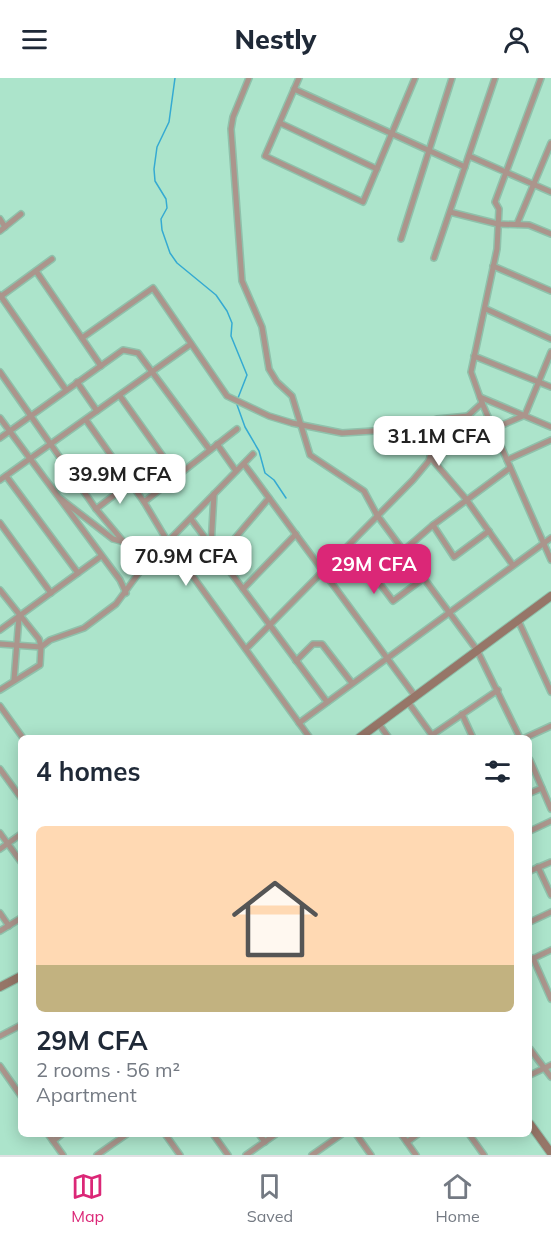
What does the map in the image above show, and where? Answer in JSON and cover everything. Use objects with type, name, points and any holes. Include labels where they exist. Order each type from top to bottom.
[{"type":"street","points":[[249,78],[233,117],[231,129],[240,232],[240,274],[262,327],[269,369],[276,382],[292,396],[310,455],[364,491],[377,515],[477,650],[519,735]]},
{"type":"street","points":[[299,78],[265,156],[363,202],[415,78]]},
{"type":"street","points":[[401,239],[452,78]]},
{"type":"street","points":[[434,258],[495,78]]},
{"type":"street","points":[[541,78],[495,202],[499,208],[498,249],[471,372],[493,429],[551,560]]},
{"type":"street","points":[[294,89],[465,167]]},
{"type":"street","points":[[280,123],[377,169]]},
{"type":"street","points":[[517,224],[549,153],[551,143]]},
{"type":"street","points":[[469,156],[551,192]]},
{"type":"street","points":[[450,212],[498,224],[529,225],[551,234]]},
{"type":"street","points":[[0,219],[3,229],[21,214]]},
{"type":"street","points":[[52,259],[0,296],[66,390]]},
{"type":"street","points":[[493,266],[551,291]]},
{"type":"street","points":[[36,271],[101,366]]},
{"type":"street","points":[[81,338],[153,288],[227,396],[269,416],[342,432],[362,432],[405,429],[437,419],[468,416]]},
{"type":"street","points":[[486,309],[551,339]]},
{"type":"street","points":[[0,480],[191,344]]},
{"type":"street","points":[[0,438],[123,350],[138,353],[210,450]]},
{"type":"street","points":[[493,429],[525,415],[551,352]]},
{"type":"street","points":[[474,356],[551,387]]},
{"type":"street","points":[[0,372],[96,509],[144,566]]},
{"type":"street","points":[[77,382],[97,411]]},
{"type":"street","points":[[120,396],[177,476]]},
{"type":"street","points":[[480,397],[551,427]]},
{"type":"street","points":[[246,650],[412,480],[438,443],[482,403]]},
{"type":"street","points":[[0,418],[100,557],[120,580],[126,593]]},
{"type":"street","points":[[86,420],[144,502],[168,542],[308,735]]},
{"type":"street","points":[[144,502],[237,429]]},
{"type":"street","points":[[507,460],[551,440]]},
{"type":"street","points":[[217,444],[236,471]]},
{"type":"street","points":[[0,644],[41,647],[50,640],[84,628],[116,604],[144,566],[253,454]]},
{"type":"street","points":[[430,457],[466,499],[512,564]]},
{"type":"street","points":[[244,464],[416,696]]},
{"type":"street","points":[[424,579],[393,601],[374,576],[433,525],[510,468]]},
{"type":"street","points":[[6,476],[78,573]]},
{"type":"street","points":[[96,509],[130,483]]},
{"type":"street","points":[[55,494],[113,539],[124,542]]},
{"type":"street","points":[[211,546],[214,494]]},
{"type":"street","points":[[219,557],[269,498]]},
{"type":"street","points":[[190,519],[327,702]]},
{"type":"street","points":[[0,523],[51,593]]},
{"type":"street","points":[[433,525],[454,557],[489,531]]},
{"type":"street","points":[[243,590],[296,534]]},
{"type":"street","points":[[299,723],[551,537]]},
{"type":"street","points":[[0,630],[100,557]]},
{"type":"street","points":[[0,590],[19,617],[34,633],[41,647],[40,665],[0,690]]},
{"type":"street","points":[[363,735],[551,597]]},
{"type":"street","points":[[14,680],[19,617]]},
{"type":"street","points":[[518,620],[551,692]]},
{"type":"street","points":[[296,661],[314,644],[320,643],[352,684]]},
{"type":"street","points":[[434,735],[498,690]]},
{"type":"street","points":[[408,702],[432,735]]},
{"type":"street","points":[[0,706],[21,735]]},
{"type":"street","points":[[462,714],[472,735]]},
{"type":"street","points":[[379,724],[387,735]]},
{"type":"street","points":[[532,735],[551,726]]},
{"type":"street","points":[[532,765],[551,809]]},
{"type":"street","points":[[0,769],[18,794]]},
{"type":"street","points":[[532,792],[542,788]]},
{"type":"street","points":[[532,830],[551,821]]},
{"type":"street","points":[[0,833],[18,858]]},
{"type":"street","points":[[0,849],[18,836]]},
{"type":"street","points":[[532,870],[551,862]]},
{"type":"street","points":[[538,867],[551,895]]},
{"type":"street","points":[[532,921],[551,912]]},
{"type":"street","points":[[0,914],[9,926]]},
{"type":"street","points":[[0,931],[18,920]]},
{"type":"street","points":[[532,959],[551,950]]},
{"type":"street","points":[[532,961],[551,999]]},
{"type":"street","points":[[0,987],[18,978]]},
{"type":"street","points":[[0,1036],[18,1027]]},
{"type":"street","points":[[532,1052],[551,1077]]},
{"type":"street","points":[[532,1074],[551,1065]]},
{"type":"street","points":[[0,1066],[18,1092]]},
{"type":"street","points":[[532,1127],[551,1153]]},
{"type":"street","points":[[50,1137],[63,1155]]},
{"type":"street","points":[[52,1140],[57,1137]]},
{"type":"street","points":[[98,1155],[123,1137]]},
{"type":"street","points":[[167,1137],[177,1154]]},
{"type":"street","points":[[215,1137],[228,1155]]},
{"type":"street","points":[[261,1137],[265,1142]]},
{"type":"street","points":[[246,1155],[272,1137]]},
{"type":"street","points":[[312,1155],[338,1137]]},
{"type":"street","points":[[358,1137],[371,1155]]},
{"type":"street","points":[[403,1137],[416,1155]]},
{"type":"street","points":[[407,1142],[414,1137]]},
{"type":"street","points":[[471,1137],[484,1155]]},
{"type":"waterway","points":[[175,78],[169,122],[157,147],[154,169],[155,181],[166,199],[167,208],[161,219],[162,230],[170,253],[177,263],[216,295],[227,311],[232,323],[231,336],[247,375],[238,398]]},
{"type":"waterway","points":[[236,402],[245,427],[259,451],[265,473],[274,480],[286,498]]}]
